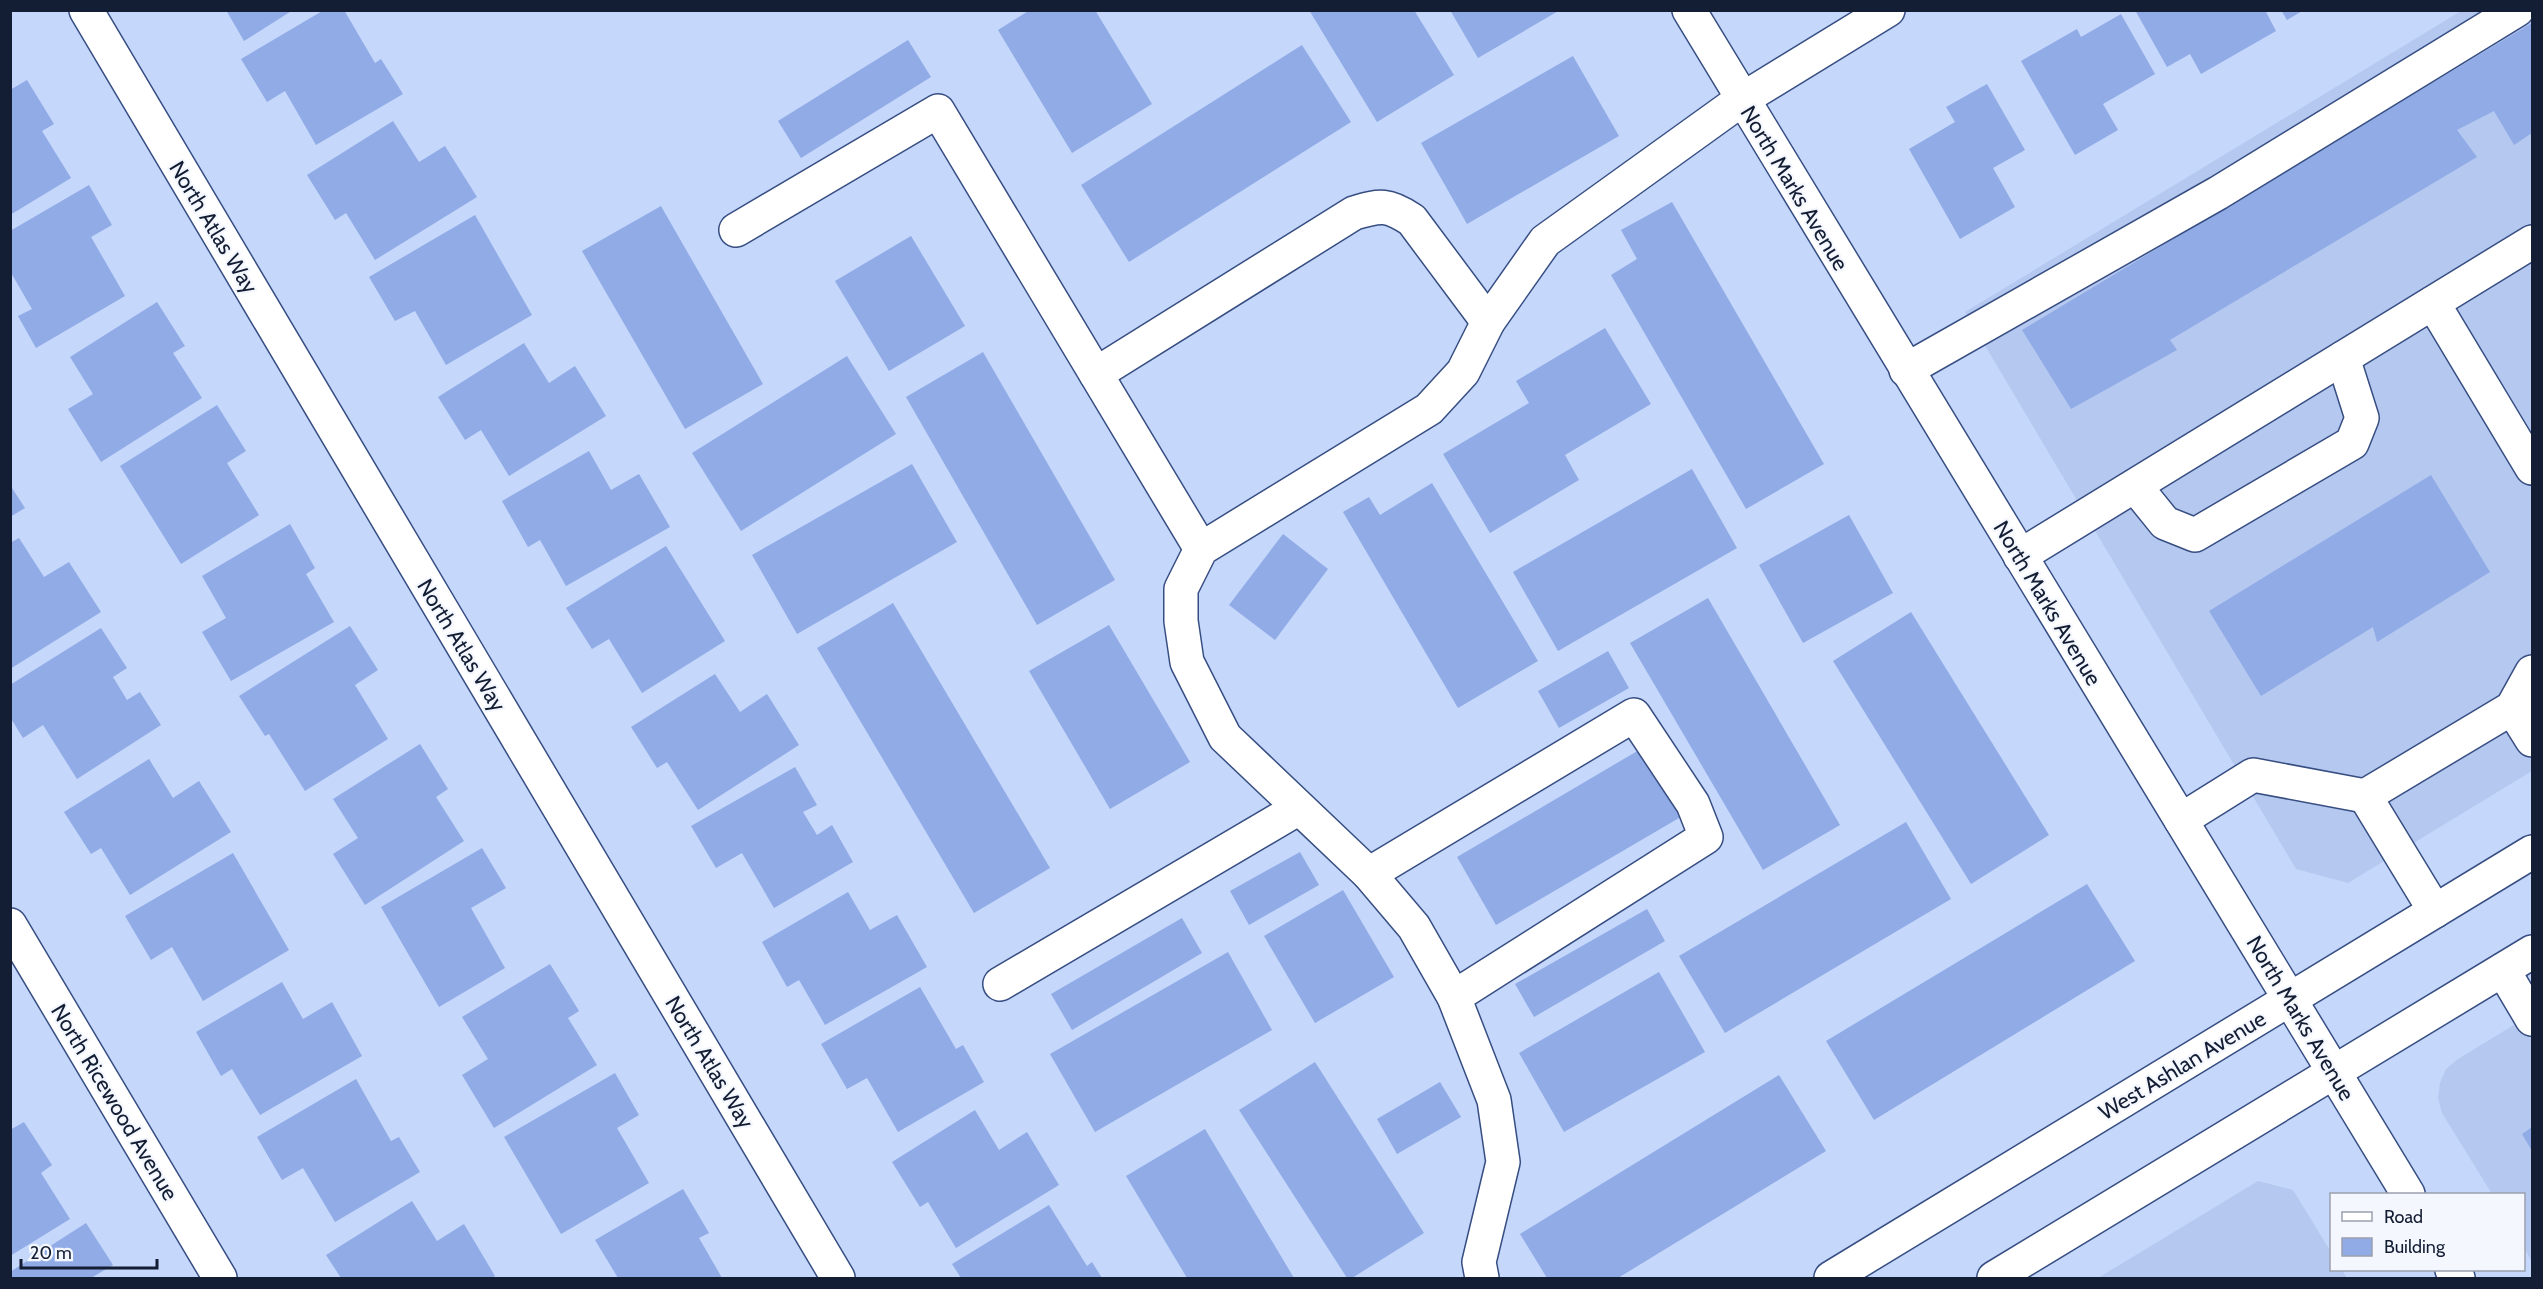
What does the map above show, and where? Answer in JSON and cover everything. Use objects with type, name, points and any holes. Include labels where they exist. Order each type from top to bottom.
[{"type":"main road","name":"North Atlas Way","points":[[86,10],[838,1278]]},
{"type":"main road","name":"North Marks Avenue","points":[[1689,10],[1741,100],[2407,1193]]},
{"type":"main road","points":[[1482,1278],[1479,1262],[1503,1162],[1494,1100],[1454,997],[1414,927],[1369,874],[1225,737],[1187,662],[1181,621],[1181,589],[1201,549],[1429,409],[1463,372],[1488,322],[1545,242],[1741,100],[1888,10]]},
{"type":"main road","points":[[1906,370],[2218,193],[2517,10]]},
{"type":"main road","points":[[736,230],[938,111],[1201,549]]},
{"type":"main road","points":[[1096,374],[1354,213],[1378,206],[1396,209],[1412,220],[1488,322]]},
{"type":"main road","points":[[2020,556],[2532,242]]},
{"type":"main road","points":[[2433,303],[2532,468]]},
{"type":"main road","points":[[2135,486],[2164,524],[2195,535],[2352,443],[2362,418],[2343,358]]},
{"type":"main road","points":[[2532,672],[2522,702],[2532,740]]},
{"type":"main road","points":[[2181,820],[2253,775],[2366,796],[2522,702]]},
{"type":"main road","points":[[1369,874],[1634,715],[1693,804],[1706,837],[1454,997]]},
{"type":"main road","points":[[2366,796],[2434,911]]},
{"type":"main road","points":[[1000,984],[1299,808]]},
{"type":"main road","name":"West Ashlan Avenue","points":[[1831,1278],[2532,852]]},
{"type":"main road","name":"North Ricewood Avenue","points":[[10,925],[220,1278]]},
{"type":"main road","points":[[1994,1278],[2532,952]]},
{"type":"main road","points":[[2503,970],[2532,1019]]},
{"type":"shaded area","points":[[2461,11],[2532,11],[2532,771],[2348,883],[2296,869],[1965,312]]},
{"type":"shaded area","points":[[2532,1014],[2532,1262],[2525,1249],[2525,1193],[2491,1193],[2442,1113],[2438,1098],[2440,1083],[2446,1069],[2458,1059]]},
{"type":"shaded area","points":[[2258,1181],[2293,1190],[2330,1250],[2330,1271],[2343,1271],[2347,1278],[2098,1278]]},
{"type":"building","points":[[226,10],[293,10],[244,41]]},
{"type":"building","points":[[324,10],[344,10],[375,63],[381,59],[403,94],[316,145],[285,91],[267,102],[241,59]]},
{"type":"building","points":[[1030,10],[1095,10],[1152,104],[1072,153],[998,30]]},
{"type":"building","points":[[1309,10],[1414,10],[1454,75],[1377,122]]},
{"type":"building","points":[[1450,10],[1560,10],[1478,58]]},
{"type":"building","points":[[2135,10],[2265,10],[2276,31],[2201,74],[2190,54],[2167,67]]},
{"type":"building","points":[[2281,10],[2304,10],[2287,20]]},
{"type":"building","points":[[2121,14],[2155,74],[2103,104],[2118,130],[2075,155],[2021,61],[2077,29],[2081,37]]},
{"type":"building","points":[[2532,23],[2532,133],[2514,145],[2494,111],[2457,130],[2477,157],[2170,340],[2177,350],[2071,409],[2022,330]]},
{"type":"building","points":[[908,40],[931,77],[801,158],[778,121]]},
{"type":"building","points":[[1302,45],[1351,122],[1129,262],[1081,185]]},
{"type":"building","points":[[1573,56],[1619,136],[1467,224],[1421,143]]},
{"type":"building","points":[[27,80],[54,124],[42,131],[71,178],[10,215],[10,90]]},
{"type":"building","points":[[1987,84],[2025,150],[1993,168],[2015,207],[1960,239],[1909,149],[1955,122],[1946,107]]},
{"type":"building","points":[[393,121],[419,162],[445,146],[477,197],[375,260],[346,213],[335,220],[307,175]]},
{"type":"building","points":[[89,185],[112,225],[91,237],[125,296],[36,348],[18,316],[32,309],[10,271],[10,231]]},
{"type":"building","points":[[1672,202],[1824,464],[1746,509],[1611,275],[1637,259],[1621,230]]},
{"type":"building","points":[[661,206],[763,384],[685,429],[582,251]]},
{"type":"building","points":[[475,215],[532,315],[446,365],[415,311],[395,321],[369,277]]},
{"type":"building","points":[[911,236],[965,326],[889,371],[835,281]]},
{"type":"building","points":[[157,302],[185,346],[173,353],[202,398],[101,462],[68,409],[93,394],[70,357]]},
{"type":"building","points":[[1605,328],[1651,404],[1565,455],[1579,480],[1490,533],[1443,454],[1529,403],[1516,381]]},
{"type":"building","points":[[524,343],[549,383],[575,366],[606,416],[509,476],[481,430],[465,440],[438,397]]},
{"type":"building","points":[[983,352],[1115,580],[1037,625],[906,397]]},
{"type":"building","points":[[847,356],[896,434],[741,531],[692,453]]},
{"type":"building","points":[[217,405],[246,451],[227,463],[259,515],[181,564],[120,466]]},
{"type":"building","points":[[589,451],[611,490],[639,474],[670,527],[566,586],[540,540],[528,547],[502,501]]},
{"type":"building","points":[[912,464],[957,542],[797,634],[752,555]]},
{"type":"building","points":[[1692,469],[1737,548],[1558,651],[1513,572]]},
{"type":"building","points":[[2431,475],[2490,572],[2377,642],[2373,627],[2261,696],[2209,611]]},
{"type":"building","points":[[1432,483],[1538,661],[1458,708],[1343,512],[1369,497],[1380,515]]},
{"type":"building","points":[[10,485],[25,508],[10,517]]},
{"type":"building","points":[[1849,515],[1893,593],[1803,643],[1759,565]]},
{"type":"building","points":[[290,524],[315,568],[306,574],[334,622],[231,681],[202,632],[226,618],[202,576]]},
{"type":"building","points":[[1283,534],[1328,569],[1275,640],[1229,605]]},
{"type":"building","points":[[19,538],[44,577],[69,562],[101,612],[10,669],[10,543]]},
{"type":"building","points":[[666,546],[725,641],[642,693],[609,639],[592,649],[566,608]]},
{"type":"building","points":[[1708,598],[1840,825],[1763,870],[1630,643]]},
{"type":"building","points":[[893,603],[1050,868],[974,913],[817,648]]},
{"type":"building","points":[[1911,612],[2049,835],[1971,884],[1833,661]]},
{"type":"building","points":[[1109,625],[1190,762],[1110,809],[1029,671]]},
{"type":"building","points":[[350,626],[378,670],[355,685],[388,739],[305,791],[269,734],[265,736],[239,696]]},
{"type":"building","points":[[101,628],[127,668],[113,677],[127,700],[140,692],[161,725],[77,779],[43,725],[23,738],[10,717],[10,685]]},
{"type":"building","points":[[1608,651],[1629,688],[1559,728],[1538,691]]},
{"type":"building","points":[[715,674],[740,712],[767,694],[799,745],[698,810],[667,762],[657,768],[631,727]]},
{"type":"building","points":[[1651,743],[1691,811],[1496,925],[1457,857]]},
{"type":"building","points":[[420,744],[448,789],[436,797],[464,841],[365,905],[333,854],[358,838],[333,799]]},
{"type":"building","points":[[149,759],[173,798],[199,781],[231,832],[130,895],[101,848],[91,854],[64,812]]},
{"type":"building","points":[[795,767],[817,805],[803,812],[817,835],[832,825],[853,862],[774,908],[742,853],[716,868],[691,826]]},
{"type":"building","points":[[1906,822],[1951,899],[1725,1033],[1679,956]]},
{"type":"building","points":[[482,848],[506,888],[471,908],[505,968],[439,1007],[381,907]]},
{"type":"building","points":[[1300,852],[1319,885],[1249,925],[1230,891]]},
{"type":"building","points":[[233,853],[289,950],[203,1001],[172,947],[151,960],[125,916]]},
{"type":"building","points":[[2087,884],[2135,961],[1874,1120],[1826,1041]]},
{"type":"building","points":[[1343,890],[1394,977],[1315,1023],[1264,936]]},
{"type":"building","points":[[848,892],[870,930],[897,915],[927,967],[825,1025],[799,980],[787,987],[762,942]]},
{"type":"building","points":[[1647,909],[1665,941],[1534,1017],[1515,984]]},
{"type":"building","points":[[1182,918],[1202,953],[1072,1030],[1051,994]]},
{"type":"building","points":[[1228,952],[1272,1030],[1095,1132],[1050,1054]]},
{"type":"building","points":[[550,964],[579,1011],[568,1018],[597,1065],[494,1128],[462,1075],[488,1059],[462,1017]]},
{"type":"building","points":[[1659,972],[1705,1052],[1564,1132],[1519,1053]]},
{"type":"building","points":[[282,982],[303,1019],[332,1002],[362,1056],[260,1115],[232,1069],[221,1076],[196,1032]]},
{"type":"building","points":[[920,987],[956,1049],[963,1045],[984,1082],[898,1132],[867,1078],[847,1089],[821,1044]]},
{"type":"building","points":[[1315,1062],[1424,1233],[1352,1278],[1347,1278],[1239,1110]]},
{"type":"building","points":[[615,1073],[639,1115],[617,1128],[649,1183],[561,1234],[504,1137]]},
{"type":"building","points":[[1779,1075],[1826,1151],[1618,1278],[1547,1278],[1520,1234]]},
{"type":"building","points":[[356,1079],[391,1141],[399,1137],[420,1172],[335,1222],[303,1168],[282,1180],[257,1137]]},
{"type":"building","points":[[1440,1082],[1461,1117],[1397,1154],[1377,1119]]},
{"type":"building","points":[[975,1110],[999,1150],[1027,1132],[1059,1185],[956,1248],[928,1202],[920,1207],[892,1162]]},
{"type":"building","points":[[24,1122],[52,1165],[41,1173],[70,1219],[10,1256],[10,1130]]},
{"type":"building","points":[[2532,1127],[2532,1151],[2522,1134]]},
{"type":"building","points":[[1205,1129],[1294,1278],[1187,1278],[1126,1176]]},
{"type":"building","points":[[683,1189],[709,1233],[699,1238],[722,1278],[618,1278],[595,1240]]},
{"type":"building","points":[[412,1201],[437,1241],[464,1224],[495,1276],[492,1278],[341,1278],[326,1255]]},
{"type":"building","points":[[1049,1205],[1087,1266],[1092,1262],[1102,1278],[961,1278],[952,1264]]},
{"type":"building","points":[[86,1223],[113,1265],[91,1278],[10,1278],[10,1272]]}]
